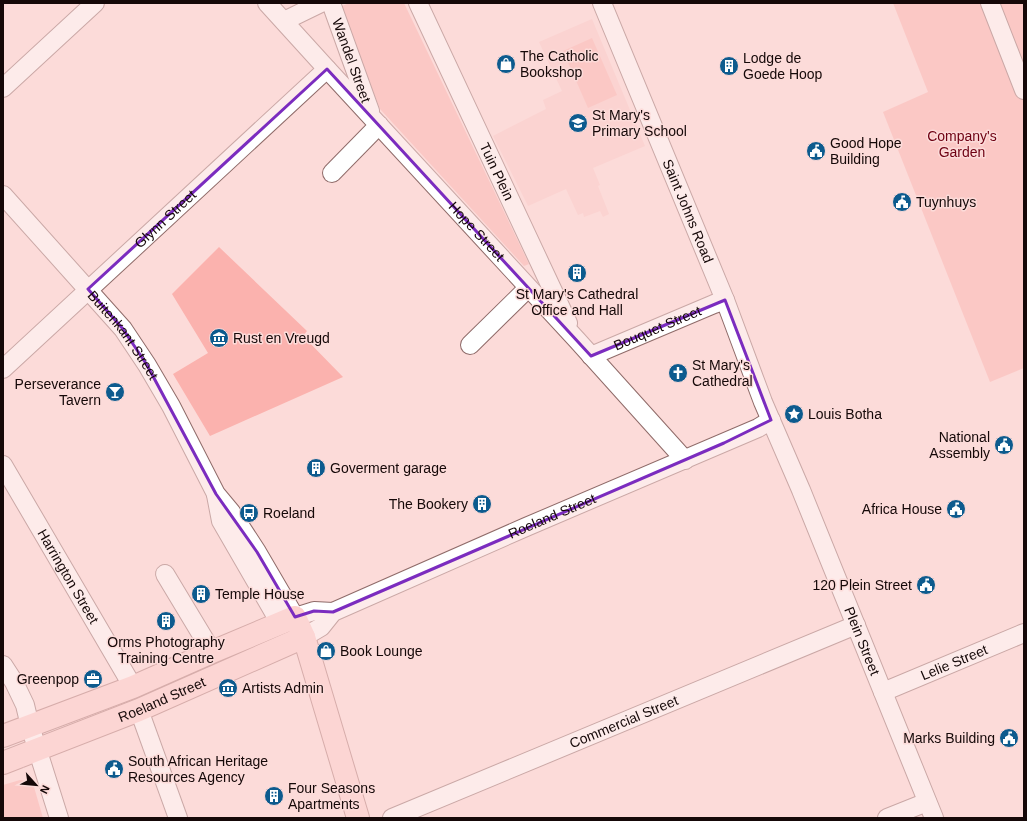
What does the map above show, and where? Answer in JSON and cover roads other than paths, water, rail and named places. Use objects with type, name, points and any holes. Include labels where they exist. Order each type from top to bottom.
[{"type":"main road","name":"Roeland Street","points":[[3,736],[133,687],[288,620]]},
{"type":"main road","name":"Buitenkant Street","points":[[288,620],[297,640],[358,818]]},
{"type":"main road","name":"Roeland Street","points":[[3,763],[139,710],[297,640]]},
{"type":"main road","name":"Buitenkant Street","points":[[297,640],[350,818]]},
{"type":"street","points":[[3,88],[95,3]]},
{"type":"street","name":"Hope Street","points":[[267,3],[327,70],[577,340],[685,460]]},
{"type":"street","points":[[284,21],[321,3]]},
{"type":"street","name":"Wandel Street","points":[[331,3],[376,122]]},
{"type":"street","name":"Tuin Plein","points":[[418,3],[539,263],[577,340]]},
{"type":"street","name":"Saint Johns Road","points":[[602,3],[725,300],[762,402],[771,420]]},
{"type":"street","points":[[990,3],[1024,90]]},
{"type":"street","name":"Glynn Street","points":[[3,369],[327,70]]},
{"type":"street","points":[[332,173],[376,122]]},
{"type":"street","name":"Buitenkant Street","points":[[3,194],[123,329],[147,365],[171,406],[216,494],[221,521],[288,620]]},
{"type":"street","points":[[470,345],[528,288]]},
{"type":"street","name":"Bouquet Street","points":[[591,356],[700,309],[725,300]]},
{"type":"street","name":"Roeland Street","points":[[288,620],[314,611],[333,612],[526,527],[758,428],[771,420]]},
{"type":"street","name":"Plein Street","points":[[771,420],[801,490],[930,810]]},
{"type":"street","name":"Harrington Street","points":[[3,465],[133,687]]},
{"type":"street","points":[[165,574],[212,652]]},
{"type":"street","name":"Roeland Street","points":[[297,640],[321,627],[333,612]]},
{"type":"street","name":"Commercial Street","points":[[392,818],[856,625]]},
{"type":"street","name":"Lelie Street","points":[[883,692],[1024,633]]},
{"type":"street","points":[[3,665],[22,696],[58,818]]},
{"type":"street","points":[[139,710],[178,818]]},
{"type":"street","points":[[887,818],[930,810]]},
{"type":"place","name":"The Catholic Bookshop","points":[[506,64]]},
{"type":"place","name":"Lodge de Goede Hoop","points":[[729,66]]},
{"type":"place","name":"St Mary's Primary School","points":[[578,123]]},
{"type":"place","name":"Good Hope Building","points":[[816,151]]},
{"type":"place","name":"Tuynhuys","points":[[902,202]]},
{"type":"place","name":"St Mary's Cathedral Office and Hall","points":[[577,273]]},
{"type":"place","name":"Rust en Vreugd","points":[[219,338]]},
{"type":"place","name":"St Mary's Cathedral","points":[[678,373]]},
{"type":"place","name":"Perseverance Tavern","points":[[115,392]]},
{"type":"place","name":"Louis Botha","points":[[794,414]]},
{"type":"place","name":"National Assembly","points":[[1004,445]]},
{"type":"place","name":"Goverment garage","points":[[316,468]]},
{"type":"place","name":"The Bookery","points":[[482,504]]},
{"type":"place","name":"Africa House","points":[[956,509]]},
{"type":"place","name":"Roeland","points":[[249,513]]},
{"type":"place","name":"120 Plein Street","points":[[926,585]]},
{"type":"place","name":"Temple House","points":[[201,594]]},
{"type":"place","name":"Orms Photography Training Centre","points":[[166,621]]},
{"type":"place","name":"Book Lounge","points":[[326,651]]},
{"type":"place","name":"Greenpop","points":[[93,679]]},
{"type":"place","name":"Artists Admin","points":[[228,688]]},
{"type":"place","name":"Marks Building","points":[[1009,738]]},
{"type":"place","name":"South African Heritage Resources Agency","points":[[114,769]]},
{"type":"place","name":"Four Seasons Apartments","points":[[274,796]]},
{"type":"park label","name":"Company's Garden","points":[[962,144]]}]
